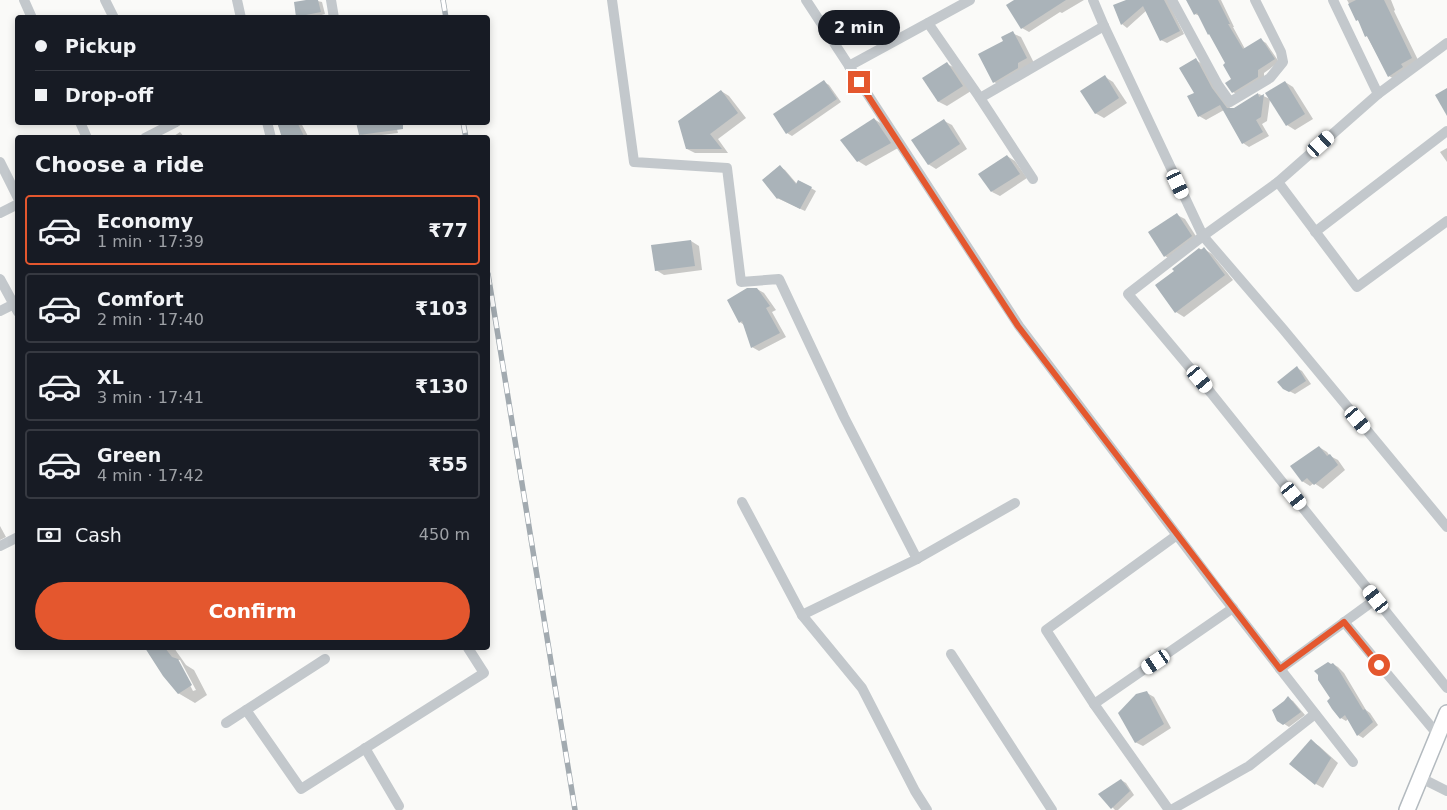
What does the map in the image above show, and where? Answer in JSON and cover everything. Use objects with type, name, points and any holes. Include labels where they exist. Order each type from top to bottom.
[{"type":"street","points":[[24,0],[31,15]]},
{"type":"street","points":[[105,0],[112,15]]},
{"type":"street","points":[[237,0],[240,15]]},
{"type":"street","points":[[332,0],[334,15]]},
{"type":"street","points":[[612,0],[634,162],[727,168],[741,282],[779,279],[844,417],[917,559]]},
{"type":"street","points":[[806,0],[1018,326],[1353,762]]},
{"type":"street","points":[[849,66],[970,0]]},
{"type":"street","points":[[1094,0],[1104,26],[1203,236],[1283,328],[1447,527]]},
{"type":"street","points":[[1172,0],[1218,85],[1230,102],[1270,78],[1283,62],[1281,52],[1255,0]]},
{"type":"street","points":[[1333,0],[1378,94]]},
{"type":"street","points":[[928,23],[980,98],[1033,180]]},
{"type":"street","points":[[980,98],[1104,26]]},
{"type":"street","points":[[1447,43],[1378,94],[1278,182],[1203,236],[1128,294],[1211,393],[1447,688]]},
{"type":"street","points":[[151,135],[169,125]]},
{"type":"street","points":[[1316,232],[1447,131]]},
{"type":"street","points":[[0,162],[15,192]]},
{"type":"street","points":[[1278,182],[1357,287],[1447,220]]},
{"type":"street","points":[[0,213],[15,206]]},
{"type":"street","points":[[0,279],[15,304]]},
{"type":"street","points":[[0,311],[15,306]]},
{"type":"street","points":[[742,502],[802,615],[862,688],[915,791],[927,810]]},
{"type":"street","points":[[802,615],[917,559],[1015,503]]},
{"type":"street","points":[[1177,535],[1046,630],[1094,704],[1170,810],[1249,766],[1315,714]]},
{"type":"street","points":[[0,546],[15,538]]},
{"type":"street","points":[[1280,669],[1376,599]]},
{"type":"street","points":[[1094,704],[1233,608]]},
{"type":"street","points":[[1344,622],[1438,736]]},
{"type":"street","points":[[246,710],[301,789],[484,673],[469,650]]},
{"type":"street","points":[[951,654],[1052,810]]},
{"type":"street","points":[[226,723],[325,659]]},
{"type":"street","points":[[1407,810],[1447,713]]},
{"type":"street","points":[[366,748],[399,806]]},
{"type":"street","points":[[1421,778],[1447,791]]},
{"type":"building","points":[[318,0],[321,12],[296,15],[294,2]]},
{"type":"building","points":[[1014,0],[1066,0],[1021,29],[1006,5]]},
{"type":"building","points":[[1126,0],[1164,0],[1180,31],[1160,41],[1143,6],[1121,25],[1113,5]]},
{"type":"building","points":[[1186,0],[1218,0],[1230,24],[1228,24],[1243,49],[1261,38],[1275,59],[1258,70],[1258,77],[1232,93],[1225,83],[1231,79],[1223,65],[1225,63],[1197,13],[1194,15]]},
{"type":"building","points":[[1356,0],[1384,0],[1412,58],[1401,64],[1403,67],[1388,77],[1348,4]]},
{"type":"building","points":[[1013,31],[1027,58],[1018,63],[1018,68],[993,83],[978,54],[1003,41],[1001,37]]},
{"type":"building","points":[[1196,58],[1212,88],[1227,108],[1234,108],[1258,93],[1259,97],[1264,94],[1261,117],[1256,120],[1263,132],[1242,144],[1220,105],[1198,117],[1187,96],[1194,93],[1179,68]]},
{"type":"building","points":[[947,62],[963,86],[938,102],[922,78]]},
{"type":"building","points":[[1105,75],[1119,98],[1095,114],[1080,91]]},
{"type":"building","points":[[824,80],[837,99],[786,134],[773,114]]},
{"type":"building","points":[[1285,81],[1305,114],[1286,126],[1265,93]]},
{"type":"building","points":[[1447,88],[1447,116],[1435,95]]},
{"type":"building","points":[[721,90],[738,113],[710,134],[722,149],[686,149],[678,121]]},
{"type":"building","points":[[874,118],[891,143],[857,162],[840,140]]},
{"type":"building","points":[[944,119],[960,144],[928,165],[911,140]]},
{"type":"building","points":[[278,125],[298,125],[304,135],[281,135]]},
{"type":"building","points":[[357,125],[403,125],[403,129],[359,135]]},
{"type":"building","points":[[1007,155],[1020,174],[991,192],[978,174]]},
{"type":"building","points":[[780,165],[796,184],[798,180],[812,187],[800,209],[777,199],[762,180]]},
{"type":"building","points":[[1177,213],[1192,236],[1164,257],[1148,232]]},
{"type":"building","points":[[691,240],[695,266],[655,271],[651,245]]},
{"type":"building","points":[[1204,247],[1225,275],[1175,313],[1155,285],[1174,271],[1172,269],[1199,248],[1201,250]]},
{"type":"building","points":[[747,288],[757,288],[770,306],[766,308],[780,333],[751,348],[742,321],[739,323],[727,300]]},
{"type":"building","points":[[1297,366],[1306,381],[1289,392],[1283,389],[1277,382]]},
{"type":"building","points":[[1319,446],[1327,456],[1330,454],[1338,465],[1314,485],[1307,478],[1302,482],[1290,466]]},
{"type":"building","points":[[146,650],[167,650],[172,657],[178,659],[192,685],[178,694],[163,676]]},
{"type":"building","points":[[1328,662],[1333,663],[1338,669],[1363,710],[1365,709],[1373,722],[1357,736],[1345,715],[1340,719],[1332,709],[1327,701],[1330,698],[1314,671]]},
{"type":"building","points":[[1147,691],[1164,724],[1135,743],[1118,713],[1136,694]]},
{"type":"building","points":[[1288,696],[1301,712],[1283,725],[1277,721],[1272,710]]},
{"type":"building","points":[[1311,739],[1331,758],[1315,785],[1289,764]]},
{"type":"building","points":[[1121,779],[1130,791],[1111,809],[1098,794]]},
{"type":"railway","points":[[443,0],[446,15]]},
{"type":"railway","points":[[464,125],[465,135]]},
{"type":"railway","points":[[490,286],[575,810]]},
{"type":"route","points":[[859,82],[1018,326],[1280,669],[1344,622],[1379,665]]}]
